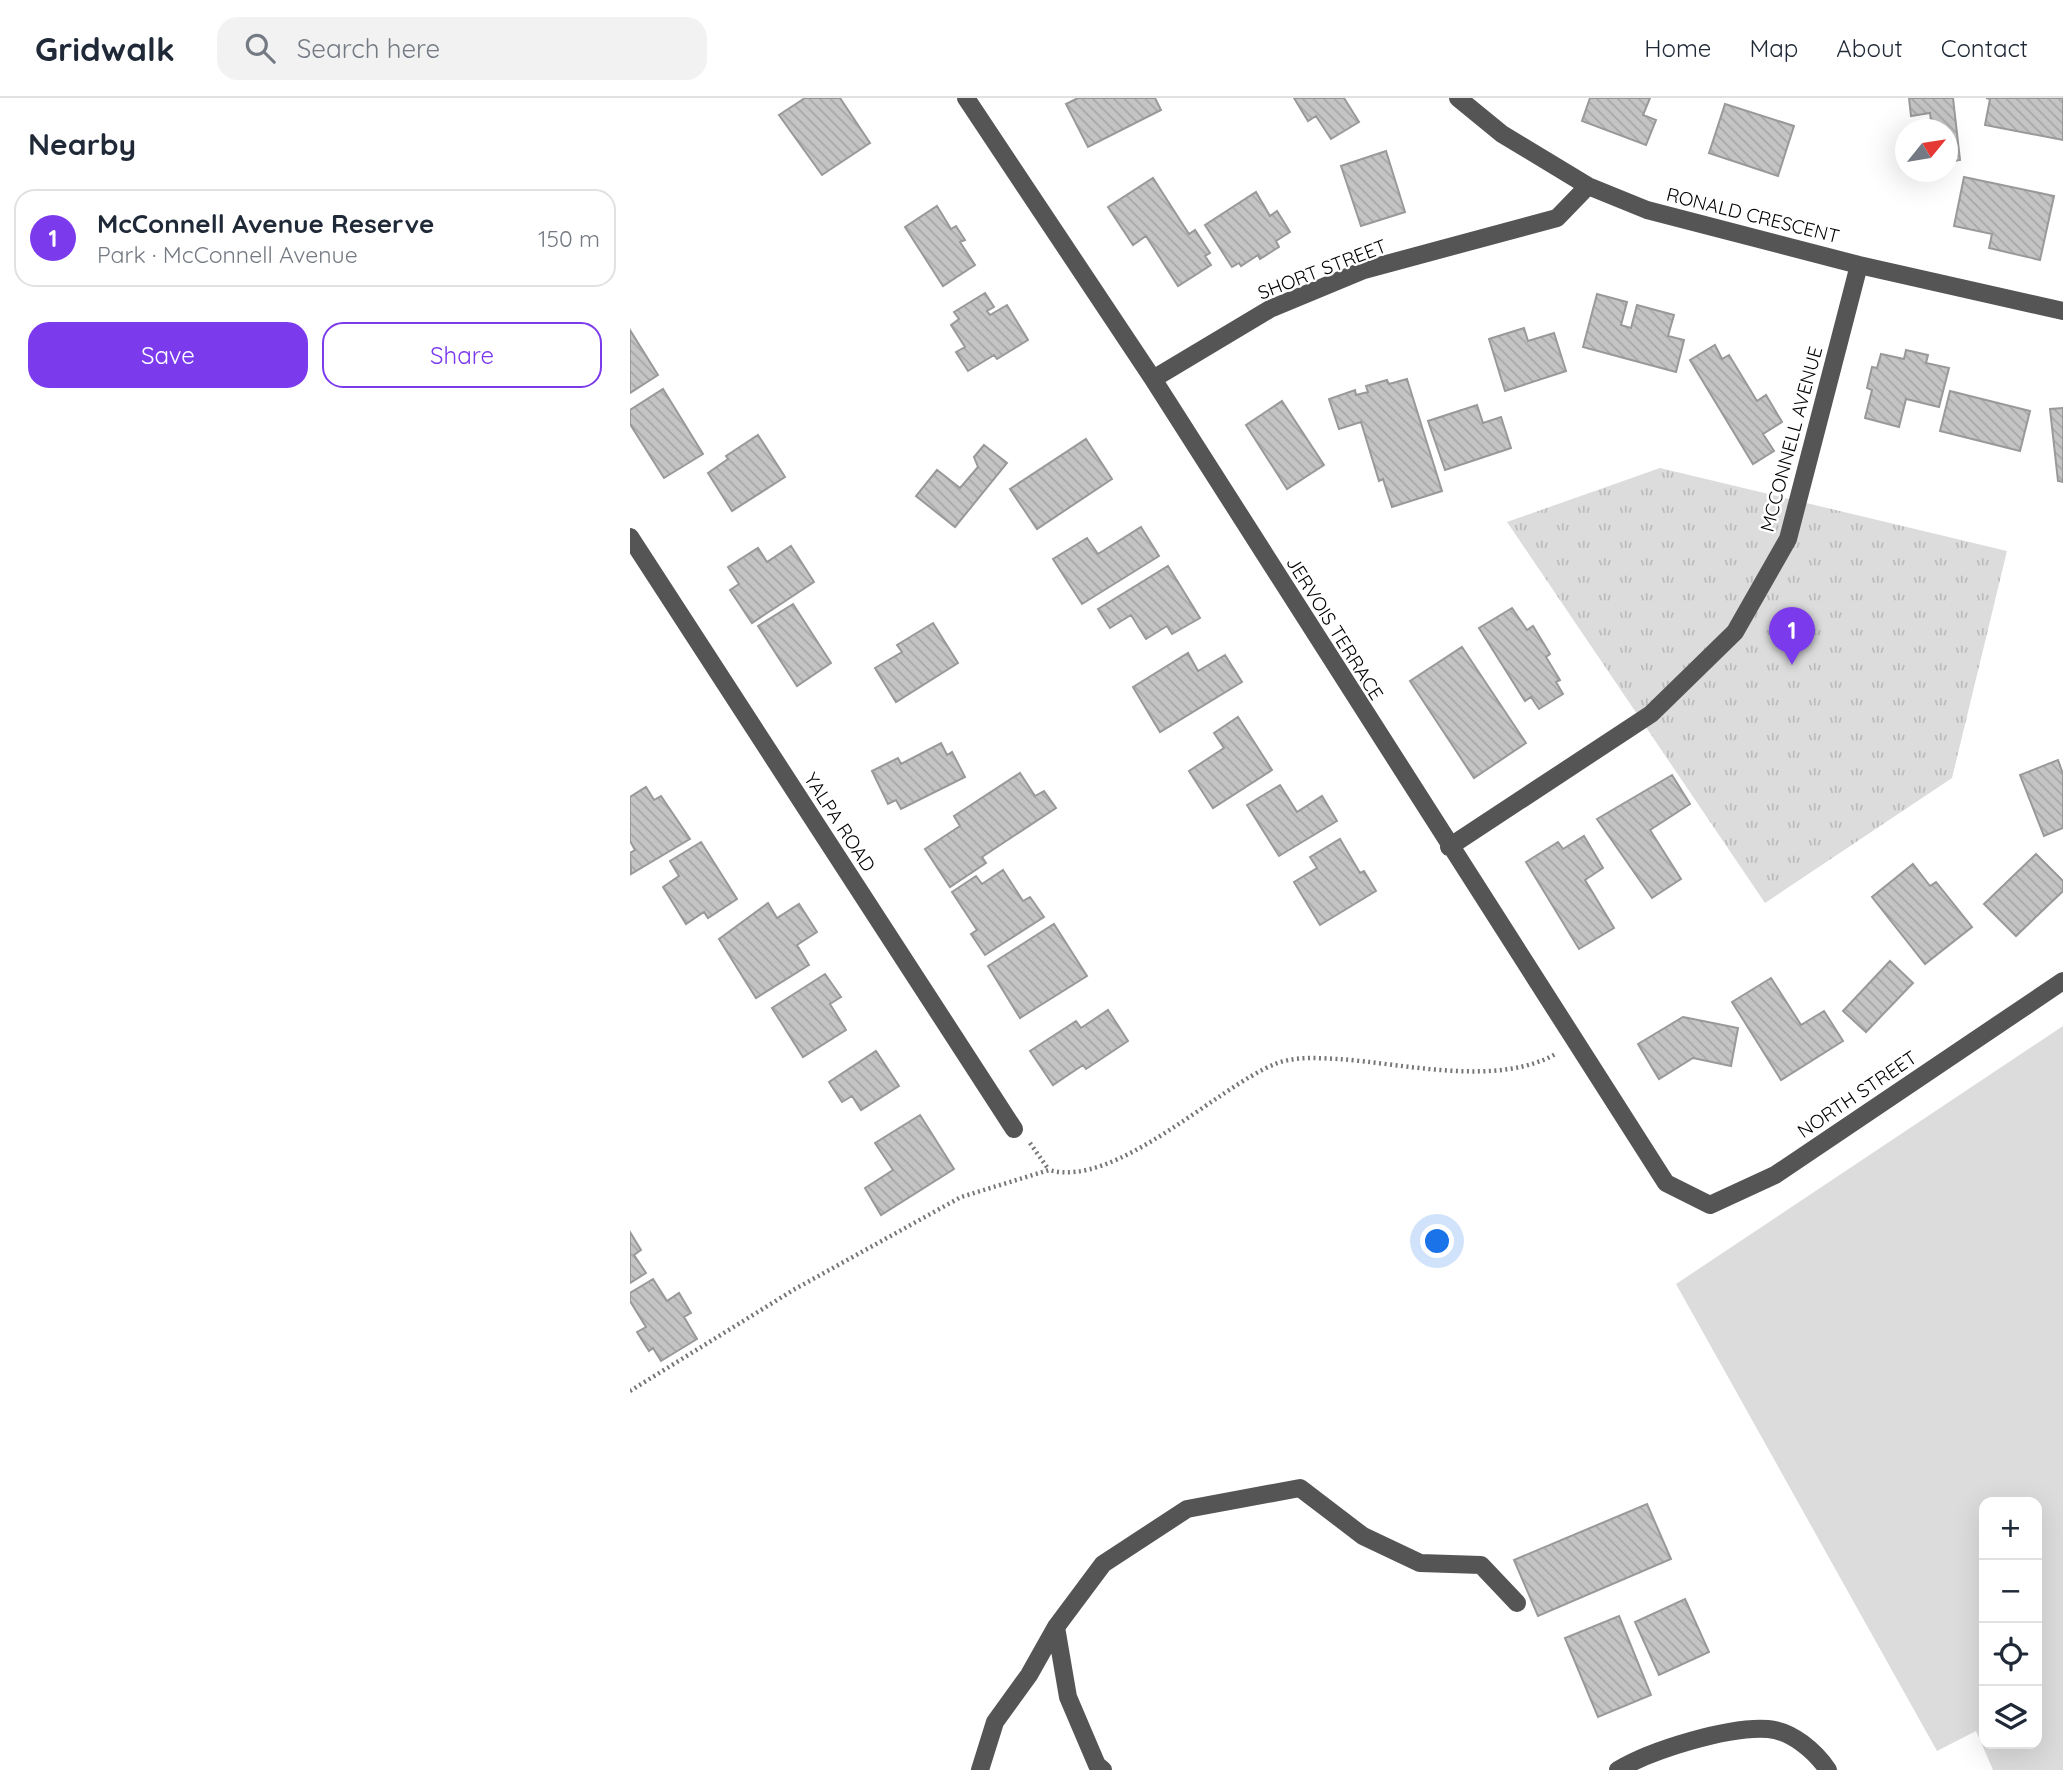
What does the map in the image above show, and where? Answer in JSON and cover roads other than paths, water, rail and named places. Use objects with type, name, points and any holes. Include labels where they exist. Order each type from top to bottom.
[{"type":"street","name":"JERVOIS TERRACE","points":[[966,98],[1153,379],[1449,847],[1667,1183]]},
{"type":"street","name":"RONALD CRESCENT","points":[[1458,98],[1502,134],[1588,186],[1647,210],[1859,264],[2063,311]]},
{"type":"street","name":"SHORT STREET","points":[[1153,379],[1270,309],[1364,270],[1558,218],[1588,186]]},
{"type":"street","name":"MCCONNELL AVENUE","points":[[1449,847],[1651,714],[1735,632],[1788,540],[1859,264]]},
{"type":"street","name":"YALPA ROAD","points":[[630,537],[1014,1129]]},
{"type":"street","name":"NORTH STREET","points":[[1667,1183],[1710,1205],[1775,1175],[2063,981]]},
{"type":"street","points":[[981,1770],[995,1722],[1029,1675],[1056,1627],[1103,1564],[1187,1509],[1300,1488],[1363,1536],[1420,1563],[1481,1565],[1517,1603]]},
{"type":"street","points":[[1056,1627],[1068,1697],[1097,1765],[1103,1770]]},
{"type":"street","points":[[1618,1770],[1632,1761],[1726,1731],[1770,1728],[1813,1749],[1828,1770]]},
{"type":"place","name":"McConnell Avenue Reserve","points":[[1792,665]]}]
